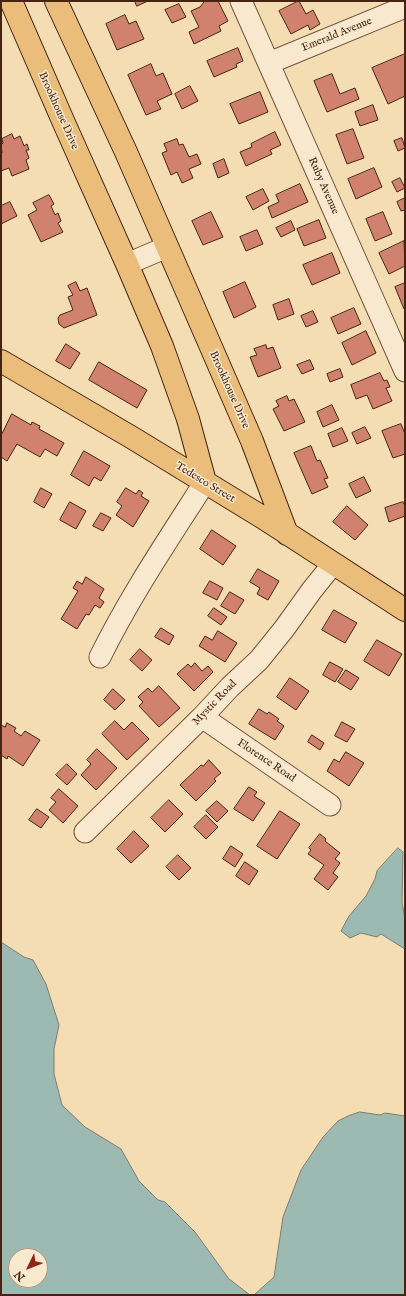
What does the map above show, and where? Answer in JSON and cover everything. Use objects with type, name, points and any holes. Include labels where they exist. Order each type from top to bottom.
[{"type":"main road","name":"Brookhouse Drive","points":[[10,1],[162,346],[188,419],[205,482]]},
{"type":"main road","name":"Brookhouse Drive","points":[[56,1],[126,152],[252,441],[288,534]]},
{"type":"main road","name":"Tedesco Street","points":[[1,362],[205,482],[405,610]]},
{"type":"street","name":"Ruby Avenue","points":[[241,1],[405,371]]},
{"type":"street","name":"Emerald Avenue","points":[[269,63],[405,7]]},
{"type":"street","points":[[127,264],[167,247]]},
{"type":"street","points":[[100,657],[131,599],[205,482]]},
{"type":"street","name":"Mystic Road","points":[[85,832],[259,660],[333,564]]},
{"type":"street","name":"Florence Road","points":[[202,717],[330,805]]},
{"type":"water","points":[[398,848],[403,852],[402,903],[405,918],[405,949],[381,934],[377,937],[361,933],[350,938],[341,931],[349,916],[366,896],[375,879],[377,871]]},
{"type":"water","points":[[1,942],[24,957],[33,960],[46,984],[59,1025],[54,1049],[54,1074],[62,1105],[85,1127],[121,1149],[139,1181],[158,1200],[165,1202],[195,1232],[229,1279],[250,1295],[1,1295]]},
{"type":"water","points":[[360,1112],[380,1115],[385,1113],[405,1116],[405,1295],[254,1295],[274,1277],[283,1217],[301,1170],[323,1137],[338,1121]]},
{"type":"building","points":[[135,1],[148,1],[137,6]]},
{"type":"building","points":[[207,1],[218,1],[228,21],[219,26],[221,31],[194,44],[189,32],[199,27],[191,11],[200,7]]},
{"type":"building","points":[[299,1],[306,14],[313,10],[320,24],[310,30],[308,25],[291,34],[279,11]]},
{"type":"building","points":[[179,4],[186,17],[172,23],[165,10]]},
{"type":"building","points":[[125,15],[129,24],[136,21],[144,39],[117,50],[106,24]]},
{"type":"building","points":[[238,48],[243,61],[236,64],[237,67],[214,77],[207,61]]},
{"type":"building","points":[[405,54],[405,96],[388,104],[372,68]]},
{"type":"building","points":[[151,64],[156,76],[163,73],[172,94],[157,101],[161,109],[146,115],[128,75]]},
{"type":"building","points":[[332,74],[340,94],[355,88],[359,99],[327,112],[314,81]]},
{"type":"building","points":[[190,86],[198,101],[182,109],[175,94]]},
{"type":"building","points":[[260,92],[268,112],[239,124],[230,104]]},
{"type":"building","points":[[373,105],[378,120],[360,126],[355,112]]},
{"type":"building","points":[[353,129],[364,158],[347,164],[336,135]]},
{"type":"building","points":[[275,132],[281,145],[270,150],[272,154],[246,166],[240,152],[252,147],[251,144]]},
{"type":"building","points":[[12,134],[14,139],[20,136],[24,146],[27,144],[29,150],[26,150],[29,158],[26,160],[29,169],[12,176],[9,168],[1,171],[1,145],[3,143],[2,139]]},
{"type":"building","points":[[402,138],[405,148],[398,151],[394,141]]},
{"type":"building","points":[[177,139],[179,145],[183,144],[189,157],[197,154],[201,164],[189,169],[193,178],[182,183],[177,172],[171,175],[162,153],[167,151],[164,144]]},
{"type":"building","points":[[224,159],[229,173],[218,178],[213,164]]},
{"type":"building","points":[[374,168],[382,187],[356,199],[348,179]]},
{"type":"building","points":[[400,178],[405,188],[397,192],[392,182]]},
{"type":"building","points":[[300,184],[308,202],[272,218],[268,207],[279,202],[276,195]]},
{"type":"building","points":[[263,189],[269,201],[253,210],[246,197]]},
{"type":"building","points":[[49,195],[54,204],[51,206],[55,215],[58,213],[61,221],[58,223],[63,232],[41,242],[28,215],[37,210],[33,203]]},
{"type":"building","points":[[405,198],[405,210],[401,211],[397,202]]},
{"type":"building","points":[[10,202],[17,216],[1,224],[1,206]]},
{"type":"building","points":[[211,212],[223,237],[203,245],[192,221]]},
{"type":"building","points":[[383,212],[392,234],[375,241],[366,219]]},
{"type":"building","points":[[319,220],[326,238],[304,246],[297,229]]},
{"type":"building","points":[[291,221],[295,230],[281,237],[276,228]]},
{"type":"building","points":[[257,230],[263,244],[246,251],[240,237]]},
{"type":"building","points":[[404,241],[405,266],[389,274],[379,253]]},
{"type":"building","points":[[332,253],[340,273],[312,285],[303,265]]},
{"type":"building","points":[[76,282],[80,291],[87,288],[97,315],[64,328],[59,324],[58,318],[60,315],[73,310],[68,297],[73,295],[68,286]]},
{"type":"building","points":[[245,282],[256,307],[234,318],[223,292]]},
{"type":"building","points":[[405,283],[405,309],[404,309],[395,287]]},
{"type":"building","points":[[289,299],[294,314],[278,320],[273,305]]},
{"type":"building","points":[[354,308],[361,324],[338,334],[331,318]]},
{"type":"building","points":[[313,311],[318,322],[306,327],[301,316]]},
{"type":"building","points":[[366,331],[376,353],[352,365],[342,343]]},
{"type":"building","points":[[66,344],[80,353],[70,369],[56,361]]},
{"type":"building","points":[[266,345],[267,349],[273,347],[281,368],[258,377],[250,357],[257,355],[254,349]]},
{"type":"building","points":[[310,360],[314,369],[302,374],[297,365]]},
{"type":"building","points":[[99,362],[147,390],[137,408],[89,380]]},
{"type":"building","points":[[340,369],[343,377],[330,382],[327,374]]},
{"type":"building","points":[[380,373],[384,381],[387,380],[390,387],[386,388],[392,401],[373,409],[367,395],[356,399],[351,385]]},
{"type":"building","points":[[287,396],[289,401],[294,399],[305,422],[284,431],[273,409],[279,406],[276,401]]},
{"type":"building","points":[[332,405],[339,420],[323,427],[317,412]]},
{"type":"building","points":[[12,414],[31,425],[32,422],[40,426],[39,429],[64,443],[57,456],[45,449],[40,457],[17,444],[7,461],[1,457],[1,432],[2,433]]},
{"type":"building","points":[[401,424],[405,434],[405,454],[393,458],[382,431]]},
{"type":"building","points":[[365,427],[371,438],[357,444],[352,433]]},
{"type":"building","points":[[342,428],[348,441],[333,447],[328,434]]},
{"type":"building","points":[[311,446],[317,461],[320,460],[328,478],[324,479],[328,487],[312,494],[294,453]]},
{"type":"building","points":[[84,451],[110,466],[101,481],[94,477],[89,486],[71,475]]},
{"type":"building","points":[[364,477],[371,491],[356,498],[349,484]]},
{"type":"building","points":[[41,488],[52,494],[44,508],[34,502]]},
{"type":"building","points":[[126,488],[136,494],[139,490],[143,493],[141,496],[149,501],[133,527],[116,515],[122,506],[117,502]]},
{"type":"building","points":[[70,502],[86,511],[76,529],[60,520]]},
{"type":"building","points":[[403,502],[405,506],[405,516],[389,522],[385,508]]},
{"type":"building","points":[[347,506],[368,525],[355,540],[333,522]]},
{"type":"building","points":[[101,513],[111,518],[103,531],[93,526]]},
{"type":"building","points":[[212,530],[236,546],[223,565],[200,549]]},
{"type":"building","points":[[258,569],[279,581],[268,600],[257,594],[260,588],[250,582]]},
{"type":"building","points":[[86,577],[104,589],[99,598],[104,602],[100,608],[95,605],[89,615],[86,614],[77,629],[61,619],[78,591],[73,588],[77,581],[82,584]]},
{"type":"building","points":[[210,581],[223,588],[217,600],[203,593]]},
{"type":"building","points":[[230,592],[244,600],[235,614],[221,606]]},
{"type":"building","points":[[214,608],[227,617],[221,625],[208,616]]},
{"type":"building","points":[[334,610],[357,623],[345,643],[322,630]]},
{"type":"building","points":[[161,628],[174,636],[169,645],[155,637]]},
{"type":"building","points":[[218,631],[237,643],[225,662],[199,646],[205,636],[212,640]]},
{"type":"building","points":[[377,640],[402,654],[389,676],[364,661]]},
{"type":"building","points":[[140,649],[152,660],[142,671],[130,660]]},
{"type":"building","points":[[330,662],[343,669],[335,682],[323,675]]},
{"type":"building","points":[[195,663],[202,671],[208,666],[213,672],[194,691],[177,674],[188,664],[191,667]]},
{"type":"building","points":[[346,670],[359,678],[351,690],[338,682]]},
{"type":"building","points":[[290,678],[309,691],[296,710],[277,697]]},
{"type":"building","points":[[159,686],[180,708],[159,727],[139,706],[143,702],[138,697],[148,688],[152,692]]},
{"type":"building","points":[[113,689],[125,700],[115,710],[104,700]]},
{"type":"building","points":[[259,709],[267,714],[269,712],[279,719],[277,721],[284,726],[275,740],[249,724]]},
{"type":"building","points":[[115,721],[124,730],[132,722],[149,739],[127,760],[102,734]]},
{"type":"building","points":[[342,722],[355,729],[347,742],[335,736]]},
{"type":"building","points":[[7,723],[16,728],[14,731],[21,736],[25,731],[40,740],[23,766],[8,756],[7,759],[1,755],[1,725],[5,727]]},
{"type":"building","points":[[312,735],[324,743],[320,750],[308,742]]},
{"type":"building","points":[[97,749],[117,768],[96,790],[81,775],[91,764],[87,760]]},
{"type":"building","points":[[346,752],[364,763],[349,786],[327,771],[334,759],[339,762]]},
{"type":"building","points":[[209,760],[221,773],[214,779],[216,781],[196,801],[180,785],[201,765],[203,766]]},
{"type":"building","points":[[67,764],[77,774],[67,785],[56,775]]},
{"type":"building","points":[[249,787],[257,792],[254,796],[265,803],[253,821],[234,809]]},
{"type":"building","points":[[59,789],[78,806],[63,823],[49,810],[56,802],[51,798]]},
{"type":"building","points":[[169,800],[183,814],[165,832],[151,818]]},
{"type":"building","points":[[217,801],[228,811],[217,822],[206,811]]},
{"type":"building","points":[[37,809],[49,817],[41,828],[29,820]]},
{"type":"building","points":[[280,811],[300,824],[277,859],[257,846]]},
{"type":"building","points":[[206,815],[218,827],[206,839],[194,827]]},
{"type":"building","points":[[134,831],[149,846],[131,863],[117,849]]},
{"type":"building","points":[[320,834],[326,839],[325,841],[340,853],[335,859],[340,863],[333,873],[338,877],[328,890],[314,879],[324,865],[308,854],[311,850],[309,848]]},
{"type":"building","points":[[231,846],[243,854],[235,867],[223,859]]},
{"type":"building","points":[[178,855],[191,868],[179,880],[166,867]]},
{"type":"building","points":[[245,862],[258,871],[249,885],[236,876]]}]
